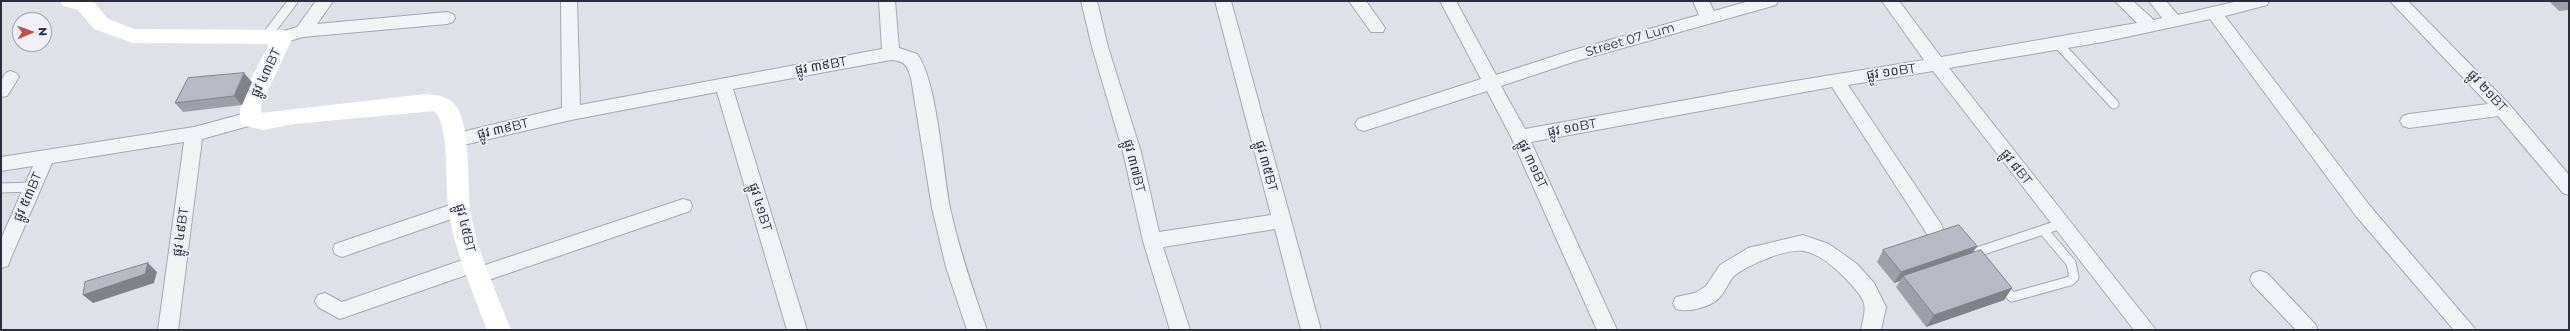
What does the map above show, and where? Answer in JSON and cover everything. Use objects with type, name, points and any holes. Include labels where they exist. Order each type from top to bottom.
[{"type":"street","points":[[303,31],[325,1]]},
{"type":"street","points":[[569,1],[571,113]]},
{"type":"street","points":[[887,1],[891,54]]},
{"type":"street","name":"ផ្លូវ ៣៧BT","points":[[1089,1],[1132,152],[1152,241],[1180,330]]},
{"type":"street","name":"ផ្លូវ ៣៥BT","points":[[1223,1],[1246,80],[1281,221],[1311,330]]},
{"type":"street","points":[[1357,1],[1377,28]]},
{"type":"street","name":"ផ្លូវ ៣១BT","points":[[1448,1],[1520,137],[1607,330]]},
{"type":"street","points":[[1701,1],[1709,18]]},
{"type":"street","name":"Street 07 Lum","points":[[1364,124],[1570,57],[1770,1]]},
{"type":"street","name":"ផ្លូវ ៨BT","points":[[1890,1],[1938,66],[2146,330]]},
{"type":"street","points":[[2123,1],[2151,27]]},
{"type":"street","points":[[2157,1],[2175,22]]},
{"type":"street","name":"ផ្លូវ ១០BT","points":[[1520,137],[1836,80],[1938,66],[2060,46],[2175,22],[2261,1]]},
{"type":"street","name":"ផ្លូវ ២១BT","points":[[2398,1],[2437,37],[2503,109],[2569,188]]},
{"type":"street","name":"ផ្លូវ ៤៣BT","points":[[81,2],[101,24],[132,36],[274,37],[250,105],[250,119]]},
{"type":"street","points":[[2214,13],[2363,211],[2466,330]]},
{"type":"street","points":[[274,37],[303,31],[447,18]]},
{"type":"street","name":"ផ្លូវ ៣៩BT","points":[[455,140],[571,113],[723,84],[891,54],[906,54],[913,59],[920,78],[941,208],[956,267],[977,330]]},
{"type":"street","points":[[1836,80],[1934,229]]},
{"type":"street","name":"ផ្លូវ ៤១BT","points":[[723,84],[797,330]]},
{"type":"street","name":"ផ្លូវ ៤៥BT","points":[[250,119],[263,122],[294,116],[426,102],[439,104],[448,110],[455,140],[459,209],[477,270],[499,330]]},
{"type":"street","points":[[2409,121],[2503,109]]},
{"type":"street","points":[[1,164],[194,134],[250,119]]},
{"type":"street","name":"ផ្លូវ ៤៩BT","points":[[168,330],[194,134]]},
{"type":"street","name":"ផ្លូវ ៥៣BT","points":[[1,260],[46,157]]},
{"type":"street","points":[[325,301],[340,311],[683,206]]},
{"type":"street","points":[[342,249],[459,209]]},
{"type":"street","points":[[1152,241],[1281,221]]},
{"type":"street","points":[[1683,303],[1699,300],[1713,292],[1727,271],[1755,253],[1803,243],[1822,249],[1850,270],[1867,288],[1876,307],[1871,330]]},
{"type":"street","points":[[2260,279],[2308,330]]},
{"type":"lane","points":[[274,37],[293,1]]},
{"type":"lane","points":[[2060,46],[2114,104]]},
{"type":"lane","points":[[1,188],[32,187]]},
{"type":"lane","points":[[2043,230],[2071,263],[2074,277],[2070,281],[2012,297],[1978,258],[1980,251],[2043,230],[2061,224]]},
{"type":"building","points":[[244,73],[234,96],[175,103],[188,78]]},
{"type":"building","points":[[1959,225],[1977,246],[1901,272],[1883,250]]},
{"type":"building","points":[[1981,250],[2012,288],[1934,315],[1903,276]]},
{"type":"building","points":[[148,263],[145,274],[83,295],[85,282]]}]
